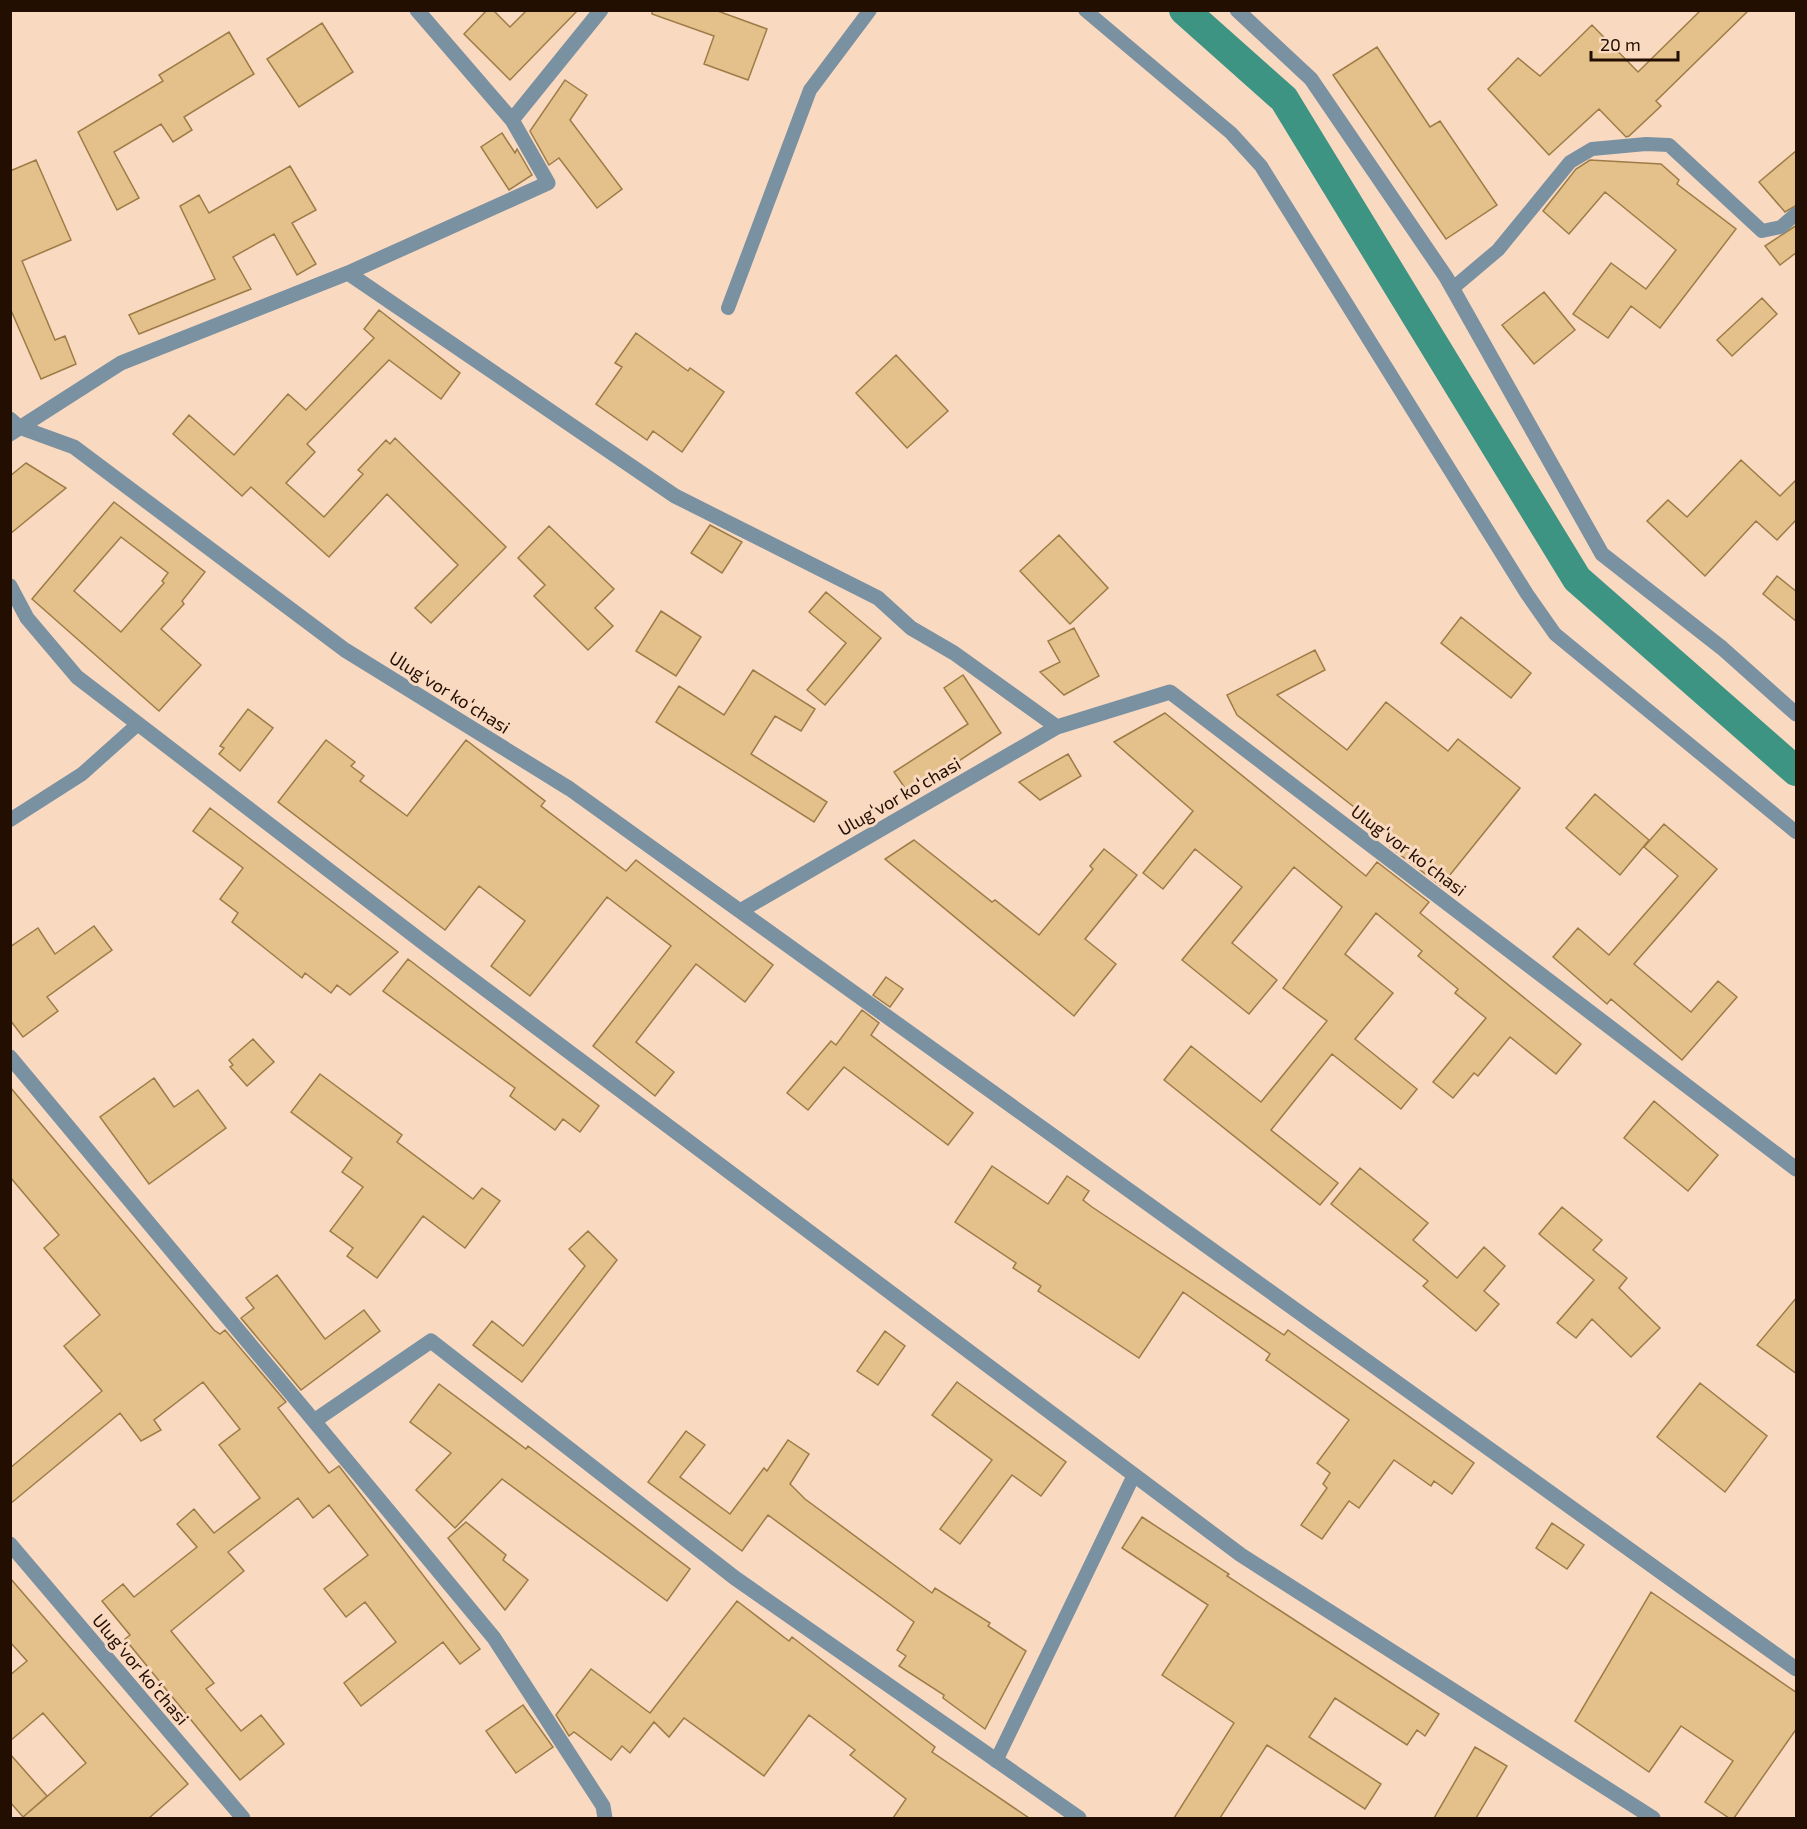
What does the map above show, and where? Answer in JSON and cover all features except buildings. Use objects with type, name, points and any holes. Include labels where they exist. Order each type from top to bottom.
[{"type":"street","points":[[14,427],[121,363],[348,273],[548,183],[513,120],[417,10]]},
{"type":"street","points":[[513,120],[601,10]]},
{"type":"street","points":[[1237,10],[1311,79],[1453,288],[1602,554],[1722,648],[1797,714]]},
{"type":"street","points":[[348,273],[675,496],[878,598],[911,628],[954,653],[1057,726]]},
{"type":"street","name":"Ulugʻvor koʻchasi","points":[[14,427],[74,447],[345,650],[570,789],[740,911],[1057,726],[1170,692],[1797,1169]]},
{"type":"street","points":[[10,586],[27,618],[77,677],[429,947],[1241,1555],[1653,1818]]},
{"type":"street","points":[[740,911],[1797,1669]]},
{"type":"street","points":[[10,1057],[494,1638],[603,1806],[605,1818]]},
{"type":"street","points":[[314,1421],[431,1341],[735,1578],[1079,1818]]},
{"type":"street","name":"Ulugʻvor koʻchasi","points":[[10,1544],[243,1818]]},
{"type":"lane","points":[[728,308],[810,90],[870,10]]},
{"type":"lane","points":[[1084,10],[1231,133],[1261,166],[1527,594],[1556,634],[1797,832]]},
{"type":"lane","points":[[1453,288],[1498,250],[1570,162],[1592,149],[1646,144],[1669,145],[1762,231],[1781,227],[1797,214]]},
{"type":"lane","points":[[10,820],[82,774],[138,724]]},
{"type":"lane","points":[[996,1761],[1134,1475]]},
{"type":"waterway","points":[[1184,10],[1284,99],[1577,579],[1796,771]]}]
